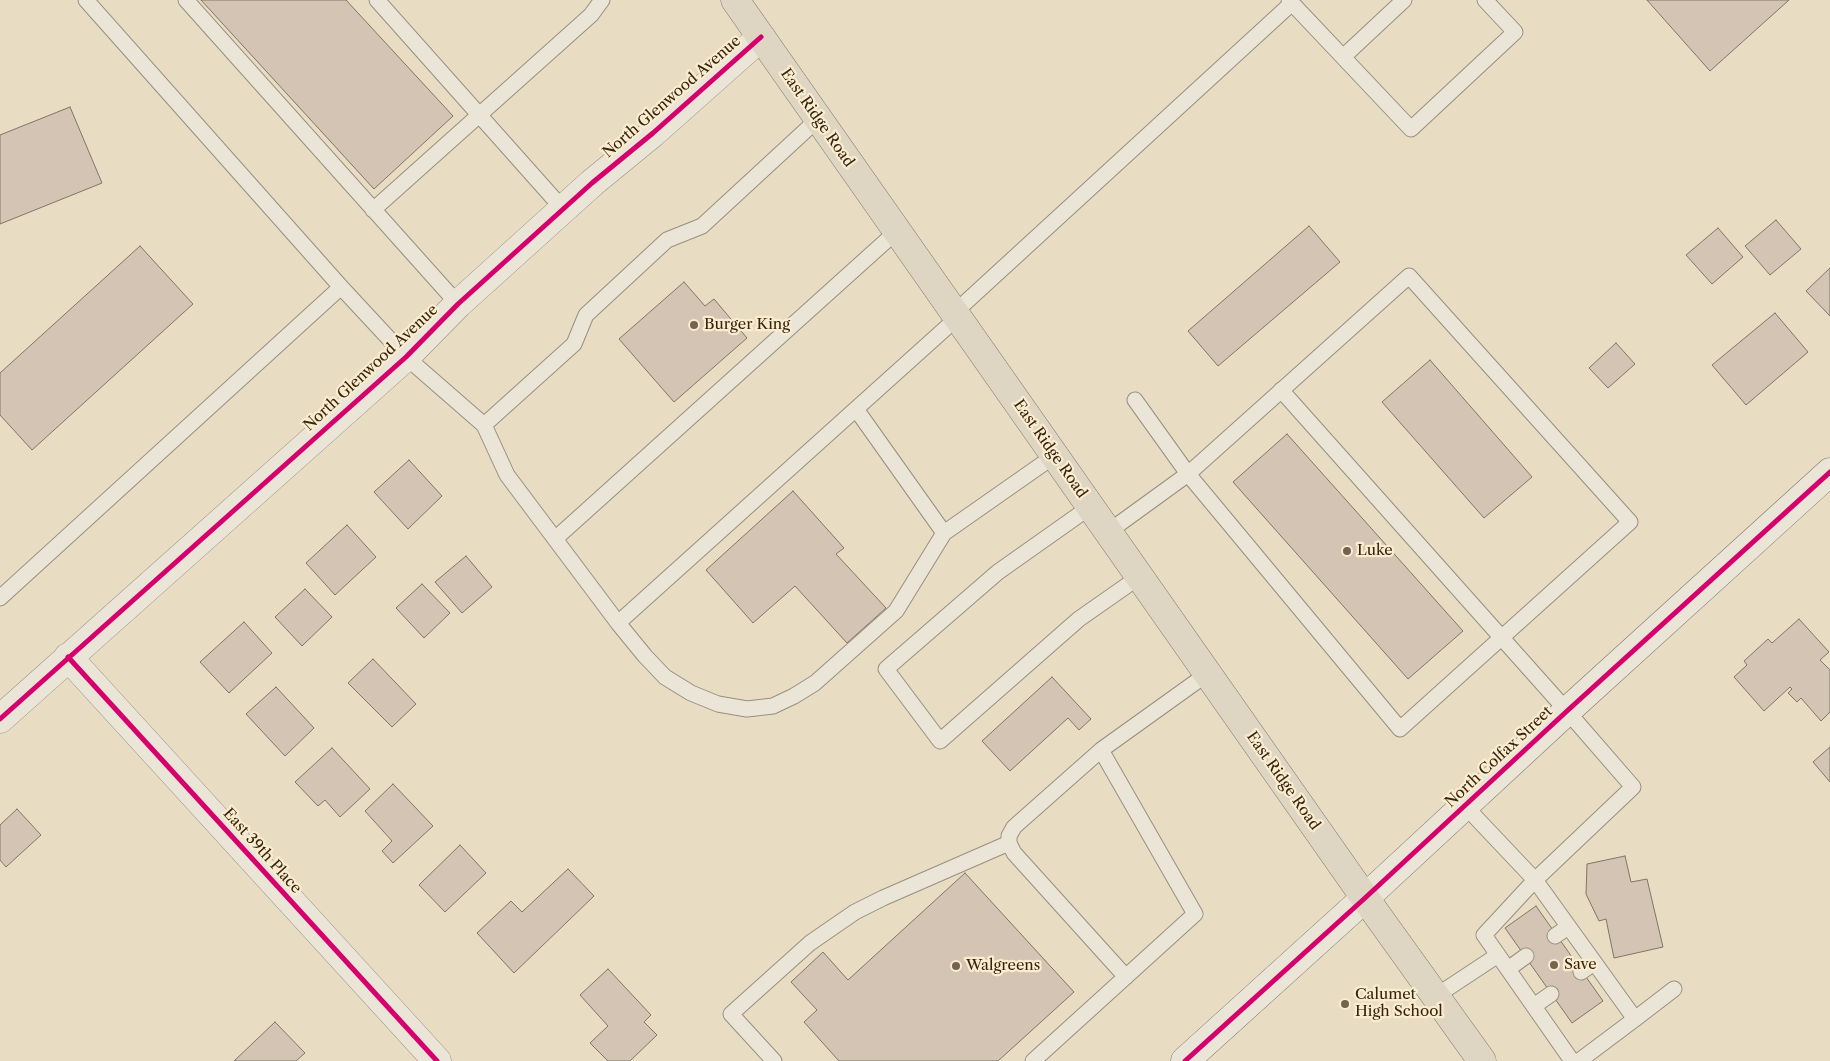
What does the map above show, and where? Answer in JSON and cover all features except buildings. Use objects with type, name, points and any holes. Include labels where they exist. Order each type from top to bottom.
[{"type":"main road","name":"East Ridge Road","points":[[735,0],[1207,674],[1482,1061]]},
{"type":"street","name":"North Glenwood Avenue","points":[[0,719],[406,357],[458,304],[592,182],[653,133],[761,36]]},
{"type":"street","name":"North Colfax Street","points":[[1185,1061],[1830,472]]},
{"type":"street","name":"East 39th Place","points":[[68,657],[437,1061]]},
{"type":"lane","points":[[86,0],[341,287],[406,357],[484,425],[507,475],[618,624],[665,676],[690,693],[718,704],[747,709],[773,706],[815,683],[896,610],[944,533],[1054,456]]},
{"type":"lane","points":[[186,0],[458,304]]},
{"type":"lane","points":[[377,0],[563,209]]},
{"type":"lane","points":[[374,210],[591,15],[602,0]]},
{"type":"lane","points":[[1343,58],[1404,0]]},
{"type":"lane","points":[[618,624],[856,409],[1290,2],[1411,130],[1515,32],[1486,0]]},
{"type":"lane","points":[[484,425],[574,344],[586,315],[667,240],[702,226],[818,119]]},
{"type":"lane","points":[[555,539],[896,231]]},
{"type":"lane","points":[[1108,532],[1188,474],[1409,276],[1630,522],[1400,729],[1188,474],[1135,400]]},
{"type":"lane","points":[[0,598],[341,287]]},
{"type":"lane","points":[[1281,390],[1633,787],[1535,880],[1484,935],[1572,1060],[1635,1019],[1674,989]]},
{"type":"lane","points":[[856,409],[944,533]]},
{"type":"lane","points":[[1090,507],[998,572],[886,669],[940,741],[1079,619],[1139,577]]},
{"type":"lane","points":[[1126,977],[1014,852],[1009,843],[1009,836],[1014,827],[1101,750],[1207,674]]},
{"type":"lane","points":[[1033,1061],[1195,914],[1101,750]]},
{"type":"lane","points":[[1465,806],[1535,880],[1635,1019]]},
{"type":"lane","points":[[774,1061],[731,1014],[810,943],[855,912],[1009,843]]},
{"type":"lane","points":[[1555,936],[1568,927]]},
{"type":"lane","points":[[1436,996],[1498,955]]},
{"type":"lane","points":[[1508,969],[1526,956]]},
{"type":"lane","points":[[1581,972],[1594,963]]},
{"type":"lane","points":[[1534,1006],[1551,994]]},
{"type":"cycle path","points":[[0,719],[406,357],[458,304],[592,183],[653,133],[761,37]]},
{"type":"cycle path","points":[[1185,1061],[1830,472]]},
{"type":"cycle path","points":[[68,657],[437,1061]]},
{"type":"place","name":"Burger King","points":[[694,325]]},
{"type":"place","name":"Luke","points":[[1347,551]]},
{"type":"place","name":"Save","points":[[1554,965]]},
{"type":"place","name":"Walgreens","points":[[956,966]]},
{"type":"place","name":"Calumet High School","points":[[1345,1004]]}]
